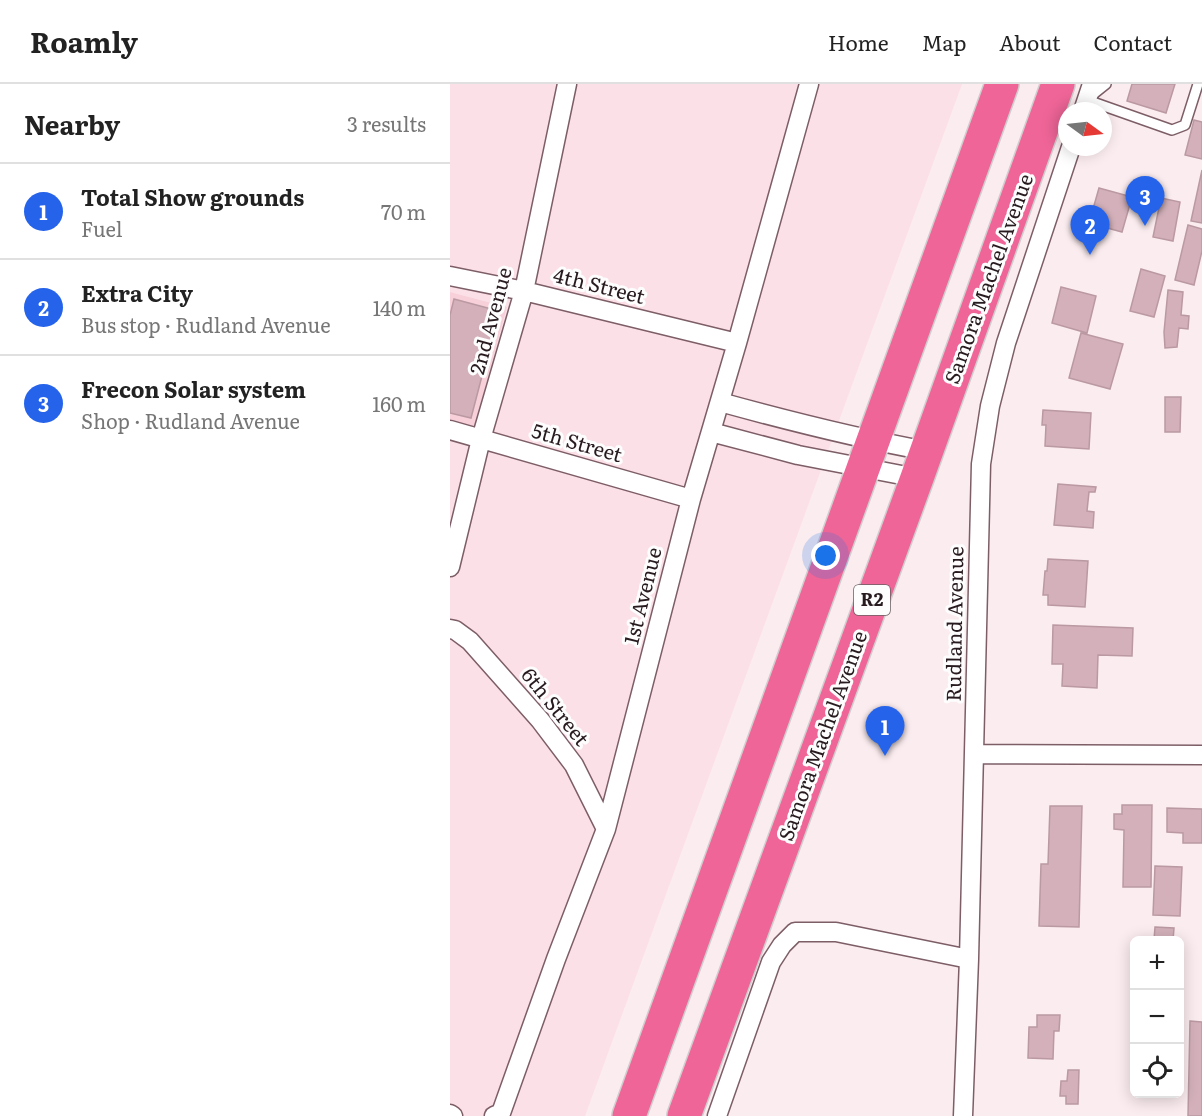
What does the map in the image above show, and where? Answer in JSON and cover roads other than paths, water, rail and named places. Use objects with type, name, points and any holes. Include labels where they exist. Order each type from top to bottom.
[{"type":"highway","points":[[629,1116],[1002,84]]},
{"type":"highway","name":"Samora Machel Avenue","points":[[684,1116],[1058,84]]},
{"type":"street","name":"2nd Avenue","points":[[450,567],[481,440],[524,291],[567,84]]},
{"type":"street","name":"1st Avenue","points":[[497,1115],[606,829],[691,499],[809,84]]},
{"type":"street","name":"Rudland Avenue","points":[[963,1116],[981,464],[990,406],[1006,343],[1068,156]]},
{"type":"street","name":"4th Street","points":[[450,276],[524,291],[737,343]]},
{"type":"street","points":[[720,402],[806,426],[868,455],[922,464]]},
{"type":"street","name":"5th Street","points":[[450,430],[691,499]]},
{"type":"street","points":[[711,432],[798,455],[868,455],[922,464]]},
{"type":"street","name":"6th Street","points":[[450,629],[471,641],[540,720],[573,765],[606,829]]},
{"type":"street","points":[[974,754],[1202,755]]},
{"type":"street","points":[[717,1116],[771,962],[782,945],[795,933],[836,932],[969,959]]},
{"type":"lane","points":[[1087,98],[1106,84]]},
{"type":"lane","points":[[1087,98],[1172,130],[1185,126],[1198,84]]},
{"type":"place","name":"Frecon Solar system","points":[[1145,226]]},
{"type":"place","name":"Extra City","points":[[1090,255]]},
{"type":"place","name":"Total Show grounds","points":[[885,756]]}]
